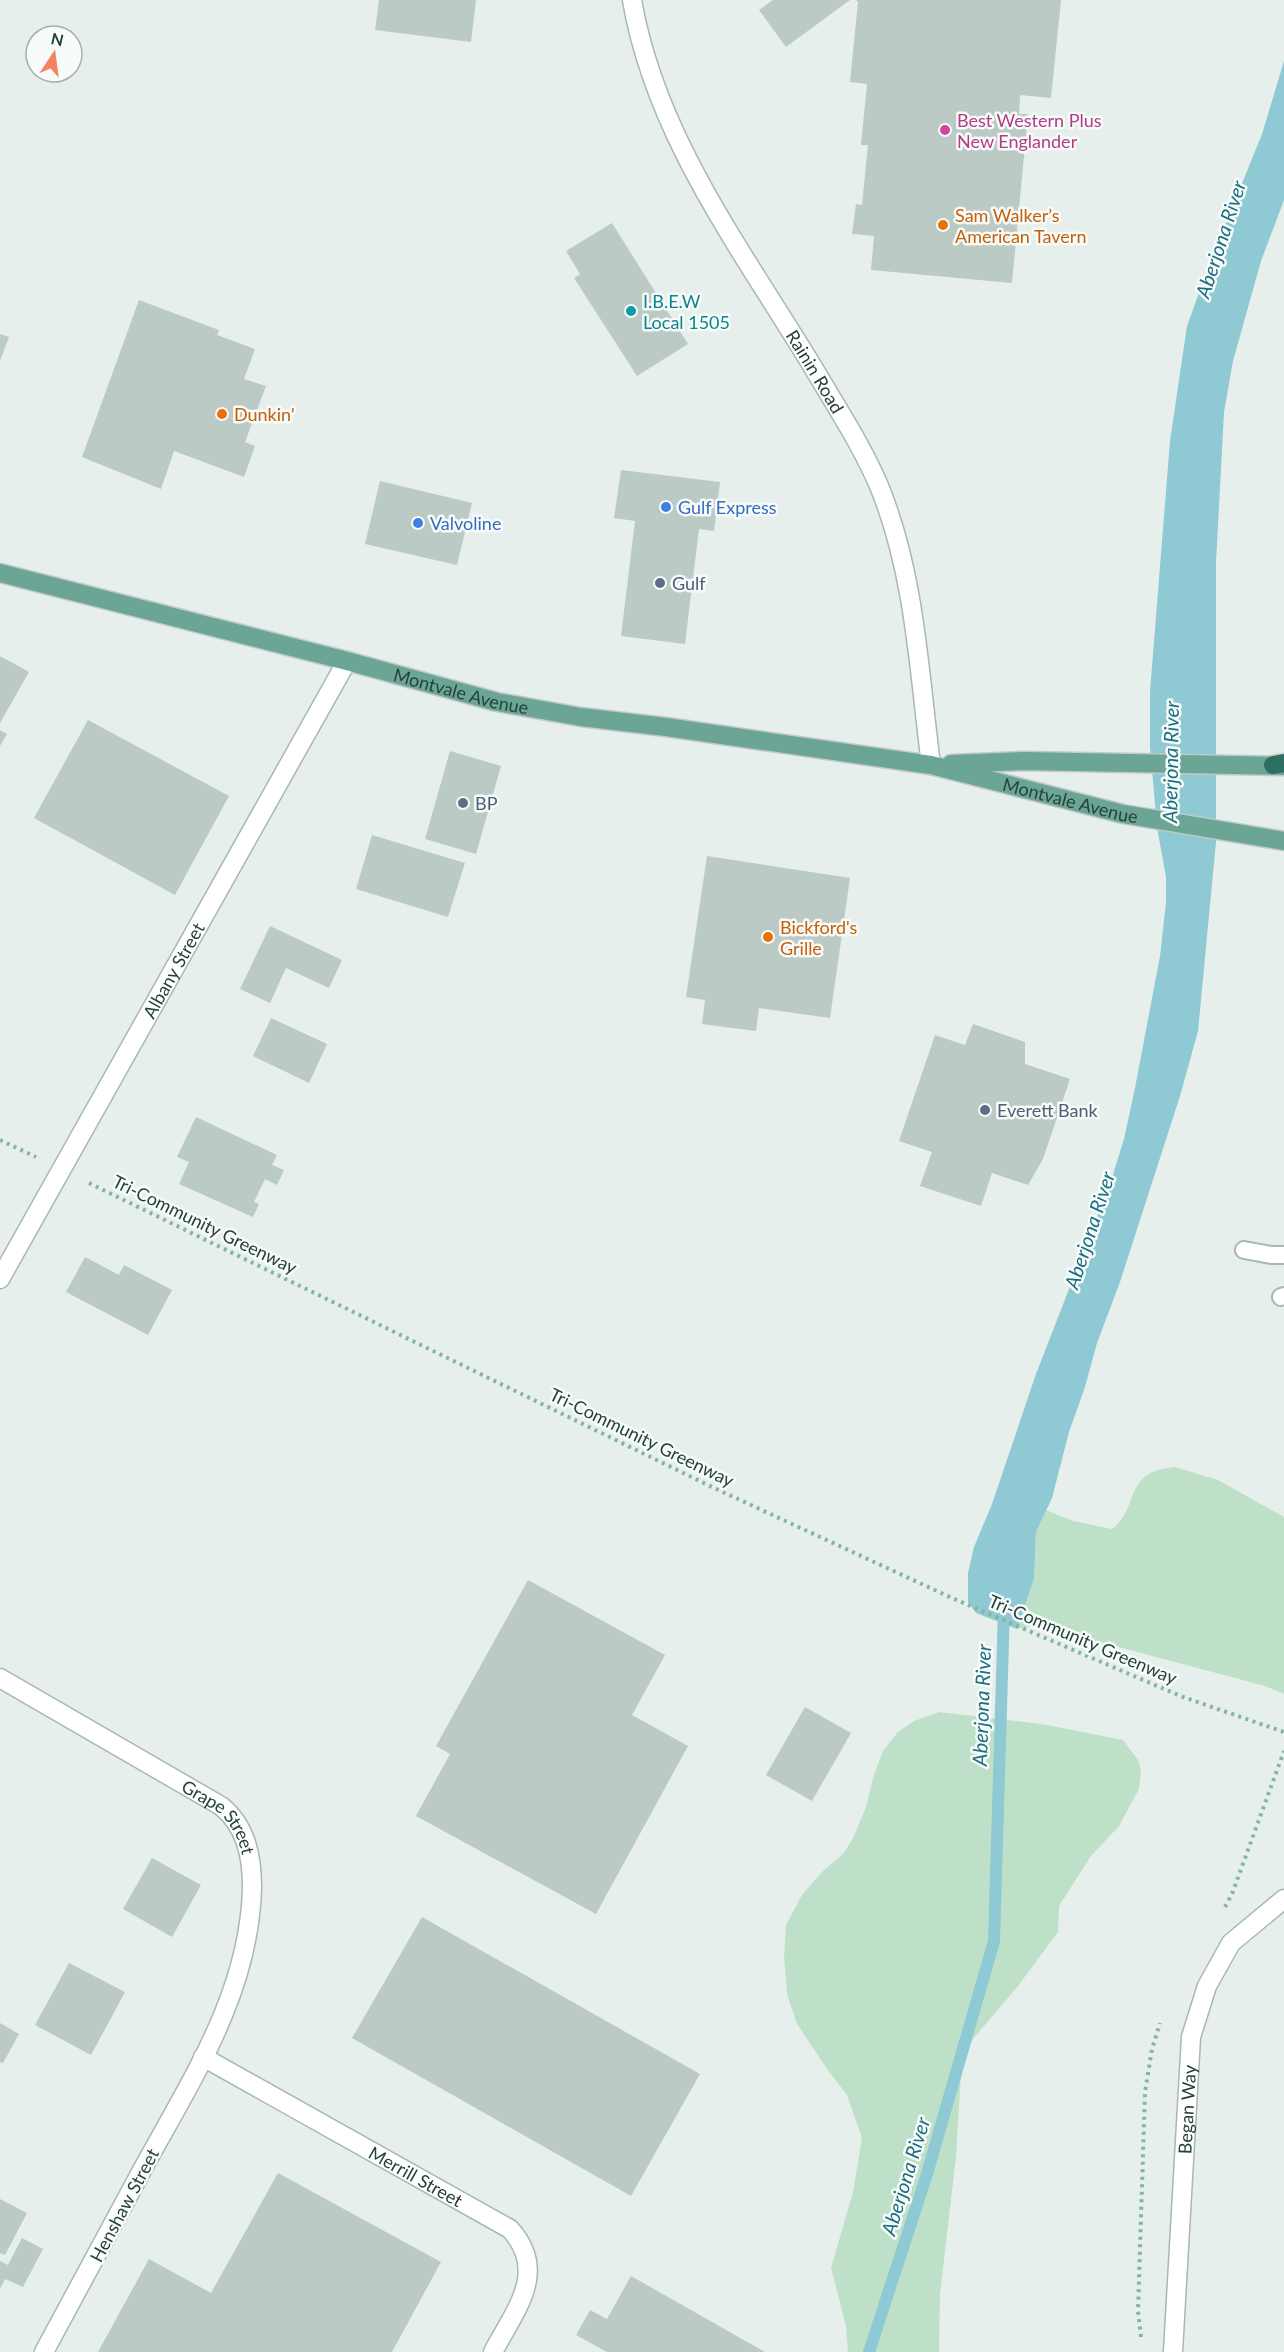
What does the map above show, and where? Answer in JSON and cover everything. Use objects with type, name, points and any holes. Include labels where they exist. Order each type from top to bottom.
[{"type":"main road","name":"Montvale Avenue","points":[[0,573],[347,661],[468,696],[581,717],[931,765],[1124,814],[1284,841]]},
{"type":"main road","name":"Montvale Avenue","points":[[931,765],[1024,761],[1280,765]]},
{"type":"street","name":"Rainin Road","points":[[632,0],[642,44],[671,128],[704,188],[794,333],[861,448],[879,486],[906,579],[931,765]]},
{"type":"street","name":"Albany Street","points":[[0,1279],[347,661]]},
{"type":"street","name":"Grape Street","points":[[0,1678],[213,1801],[228,1812],[242,1830],[248,1848],[252,1877],[248,1931],[242,1965],[229,2002],[203,2057]]},
{"type":"street","name":"Began Way","points":[[1173,2352],[1191,2037],[1207,1986],[1231,1943],[1284,1899]]},
{"type":"street","name":"Henshaw Street","points":[[44,2352],[203,2057]]},
{"type":"street","name":"Merrill Street","points":[[203,2057],[510,2229],[523,2246],[527,2256],[529,2276],[523,2296],[493,2352]]},
{"type":"lane","points":[[1244,1250],[1284,1255]]},
{"type":"path","name":"Tri-Community Greenway","points":[[0,1140],[712,1487],[952,1598],[1183,1697],[1284,1732]]},
{"type":"green space","points":[[1175,1467],[1218,1480],[1284,1517],[1284,1694],[1265,1686],[1036,1625],[1017,1629],[1034,1579],[1036,1532],[1046,1510],[1073,1521],[1112,1529],[1127,1510],[1139,1483],[1158,1470]]},
{"type":"green space","points":[[939,1712],[1042,1724],[1123,1740],[1138,1760],[1141,1770],[1139,1789],[1119,1826],[1091,1856],[1059,1906],[1058,1932],[1018,1986],[972,2040],[961,2073],[956,2157],[940,2294],[939,2352],[848,2352],[846,2326],[831,2268],[853,2192],[862,2138],[847,2095],[797,2024],[787,1994],[784,1956],[786,1925],[802,1895],[822,1872],[844,1853],[853,1838],[866,1807],[883,1751],[898,1732],[914,1721]]},
{"type":"water","points":[[1284,61],[1284,200],[1261,261],[1233,361],[1224,412],[1216,563],[1216,842],[1198,1031],[1180,1096],[1069,1432],[1052,1498],[1036,1532],[1034,1579],[1017,1629],[976,1613],[968,1602],[968,1573],[974,1547],[992,1504],[1036,1374],[1111,1181],[1124,1139],[1135,1088],[1160,956],[1166,903],[1166,877],[1157,827],[1150,747],[1150,692],[1170,441],[1187,326],[1262,134]]},
{"type":"building","points":[[379,0],[476,0],[471,42],[375,30]]},
{"type":"building","points":[[773,0],[850,0],[786,47],[759,10]]},
{"type":"building","name":"Best Western Plus New Englander","points":[[856,0],[1061,0],[1051,98],[1020,95],[1019,114],[1028,114],[1012,283],[871,270],[874,236],[852,234],[856,204],[862,205],[868,145],[861,145],[867,84],[850,82],[858,2]]},
{"type":"building","name":"I.B.E.W Local 1505","points":[[612,223],[688,344],[637,376],[574,278],[580,274],[566,251]]},
{"type":"building","points":[[139,300],[219,330],[217,335],[255,349],[244,379],[266,386],[245,442],[255,446],[244,477],[174,451],[161,489],[82,457]]},
{"type":"building","points":[[0,334],[9,337],[0,361]]},
{"type":"building","name":"Gulf","points":[[621,470],[720,482],[714,531],[699,529],[685,644],[621,636],[635,521],[614,518]]},
{"type":"building","name":"Valvoline","points":[[380,481],[472,503],[457,565],[365,544]]},
{"type":"building","points":[[0,656],[29,672],[0,723]]},
{"type":"building","points":[[88,720],[229,796],[175,895],[34,818]]},
{"type":"building","points":[[0,730],[7,734],[0,746]]},
{"type":"building","name":"BP","points":[[450,751],[501,766],[476,854],[425,839]]},
{"type":"building","points":[[372,835],[465,863],[448,917],[356,889]]},
{"type":"building","name":"Bickford's Grille","points":[[707,856],[850,878],[830,1018],[759,1008],[756,1031],[702,1024],[705,1000],[686,997]]},
{"type":"building","points":[[270,926],[342,960],[329,988],[286,968],[270,1003],[240,989]]},
{"type":"building","points":[[271,1018],[327,1044],[309,1083],[253,1056]]},
{"type":"building","name":"Everett Bank","points":[[973,1024],[1025,1042],[1025,1064],[1070,1079],[1043,1159],[1028,1185],[992,1173],[981,1206],[920,1186],[932,1152],[899,1141],[935,1035],[965,1045]]},
{"type":"building","points":[[196,1117],[277,1155],[272,1165],[284,1170],[277,1185],[265,1179],[254,1202],[259,1204],[253,1217],[179,1184],[189,1162],[177,1157]]},
{"type":"building","points":[[85,1257],[119,1275],[124,1265],[172,1290],[148,1335],[66,1292]]},
{"type":"building","points":[[528,1580],[665,1655],[632,1715],[688,1746],[596,1914],[416,1816],[450,1754],[436,1746]]},
{"type":"building","points":[[805,1707],[851,1733],[812,1801],[766,1775]]},
{"type":"building","points":[[152,1858],[201,1885],[172,1937],[123,1909]]},
{"type":"building","points":[[422,1917],[700,2074],[631,2196],[352,2038]]},
{"type":"building","points":[[69,1963],[125,1992],[91,2055],[35,2025]]},
{"type":"building","points":[[0,2023],[19,2034],[3,2063],[0,2062]]},
{"type":"building","points":[[278,2173],[441,2262],[392,2352],[98,2352],[149,2259],[211,2293]]},
{"type":"building","points":[[0,2199],[27,2213],[5,2255],[0,2253]]},
{"type":"building","points":[[22,2238],[43,2249],[23,2287],[5,2279],[0,2289],[0,2261],[8,2265]]},
{"type":"building","points":[[631,2276],[765,2352],[607,2352],[576,2335],[590,2310],[607,2319]]},
{"type":"waterway","name":"Aberjona River","points":[[869,2352],[927,2174],[994,1941],[1004,1609]]},
{"type":"place","name":"Best Western Plus New Englander","points":[[945,130]]},
{"type":"place","name":"Sam Walker’s American Tavern","points":[[943,225]]},
{"type":"place","name":"I.B.E.W Local 1505","points":[[631,311]]},
{"type":"place","name":"Dunkin'","points":[[222,414]]},
{"type":"place","name":"Gulf Express","points":[[666,507]]},
{"type":"place","name":"Valvoline","points":[[418,523]]},
{"type":"place","name":"Gulf","points":[[660,583]]},
{"type":"place","name":"BP","points":[[463,803]]},
{"type":"place","name":"Bickford's Grille","points":[[768,937]]},
{"type":"place","name":"Everett Bank","points":[[985,1110]]}]
